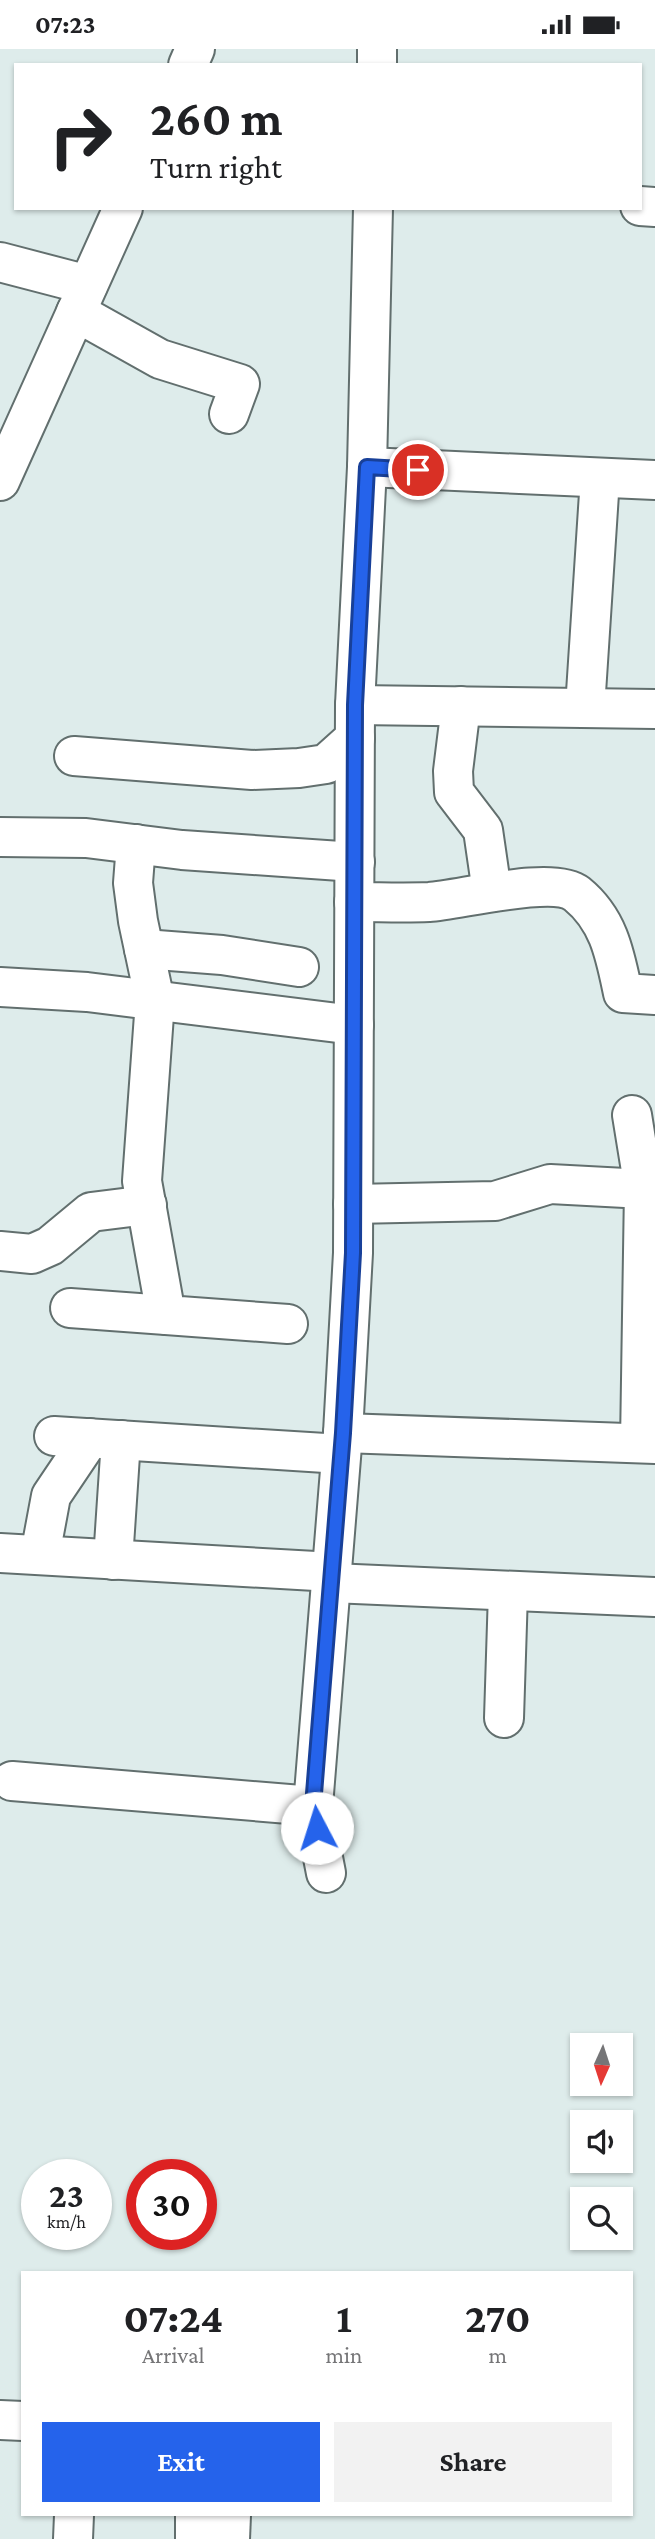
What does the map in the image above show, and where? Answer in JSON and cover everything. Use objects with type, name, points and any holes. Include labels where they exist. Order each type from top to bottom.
[{"type":"street","points":[[0,481],[122,210]]},
{"type":"street","points":[[326,1873],[313,1806],[342,1443],[353,1204],[355,721],[367,467],[373,210]]},
{"type":"street","points":[[0,262],[82,299],[160,359],[240,384],[229,414]]},
{"type":"street","points":[[367,467],[655,480]]},
{"type":"street","points":[[585,708],[600,478]]},
{"type":"street","points":[[461,706],[453,771],[454,792],[483,830],[492,892]]},
{"type":"street","points":[[74,756],[253,770],[299,768],[327,764],[355,721],[461,706],[655,709]]},
{"type":"street","points":[[0,837],[86,838],[355,862]]},
{"type":"street","points":[[136,844],[134,883],[155,1001],[142,1181],[166,1315]]},
{"type":"street","points":[[354,902],[432,902],[492,892],[544,888],[575,892],[602,919],[613,947],[623,993],[655,995]]},
{"type":"street","points":[[144,949],[222,955],[299,967]]},
{"type":"street","points":[[0,987],[155,1001],[354,1025]]},
{"type":"street","points":[[88,1438],[342,1443],[648,1443],[649,1295],[644,1189],[635,1133],[593,1187]]},
{"type":"street","points":[[353,1204],[495,1201],[550,1184],[644,1189]]},
{"type":"street","points":[[0,1251],[32,1254],[51,1246],[91,1212],[147,1205]]},
{"type":"street","points":[[70,1308],[288,1324]]},
{"type":"street","points":[[40,1555],[51,1496],[88,1438]]},
{"type":"street","points":[[88,1438],[113,1559]]},
{"type":"street","points":[[0,1553],[113,1559],[508,1592],[655,1597]]},
{"type":"street","points":[[504,1718],[508,1592]]},
{"type":"street","points":[[12,1781],[313,1806]]},
{"type":"street","points":[[0,2420],[21,2421]]},
{"type":"street","points":[[73,2539],[74,2516]]},
{"type":"street","points":[[195,2516],[195,2539]]},
{"type":"street","points":[[230,2539],[231,2516]]},
{"type":"route","points":[[317,1828],[313,1806],[343,1433],[353,1253],[355,705],[367,467],[418,470]]}]
